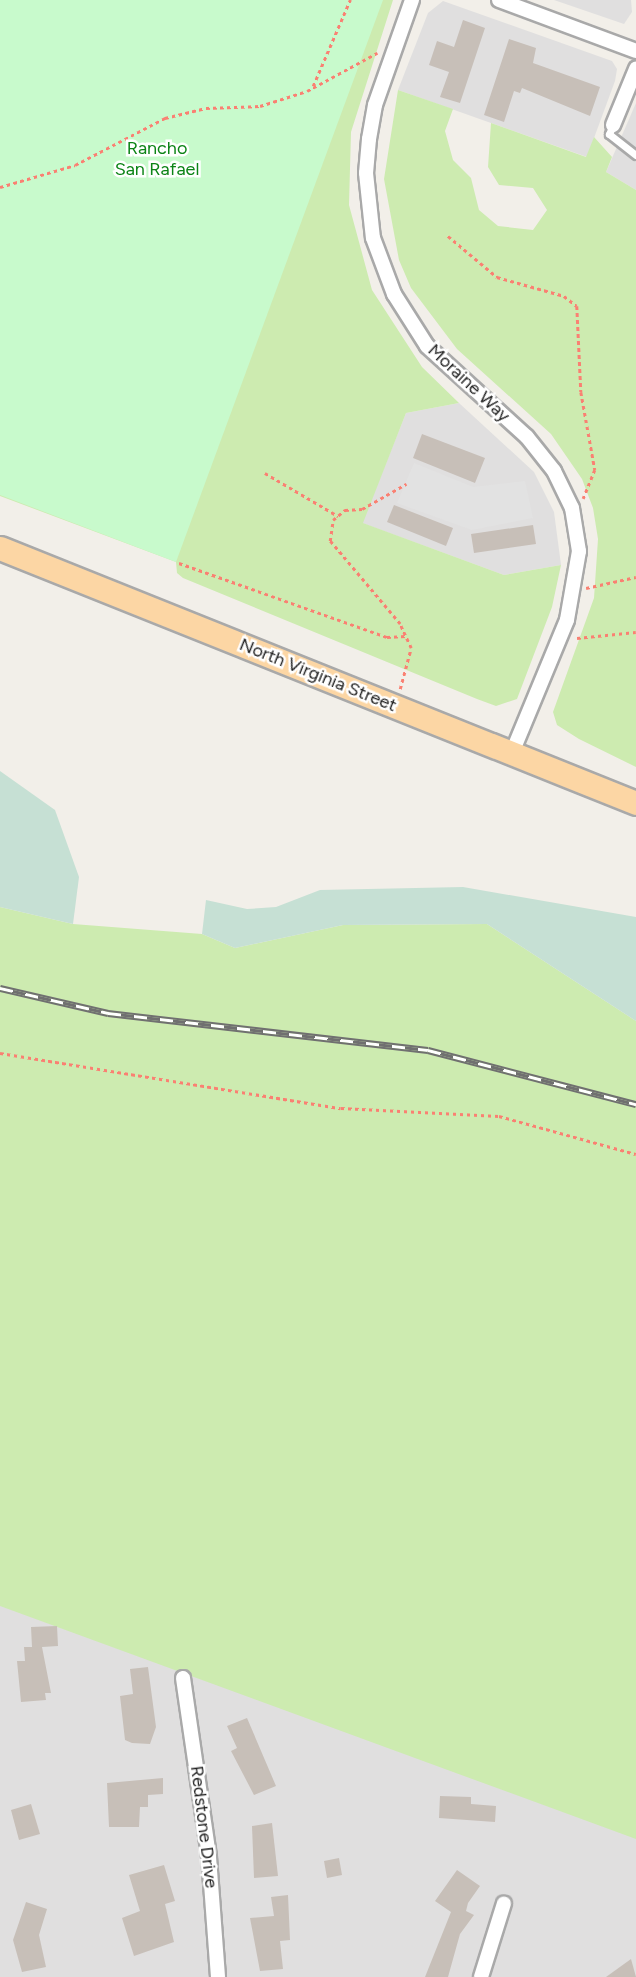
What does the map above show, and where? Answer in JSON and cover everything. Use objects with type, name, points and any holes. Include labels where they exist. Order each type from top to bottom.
[{"type":"main road","name":"North Virginia Street","points":[[0,548],[636,803]]},
{"type":"street","name":"Moraine Way","points":[[412,0],[375,105],[369,139],[366,173],[373,238],[394,294],[427,346],[542,453],[570,503],[579,551],[576,588],[560,639],[512,753]]},
{"type":"street","points":[[499,0],[636,51]]},
{"type":"street","points":[[613,125],[636,69]]},
{"type":"street","name":"Redstone Drive","points":[[183,1678],[209,1857],[218,1977]]},
{"type":"street","points":[[481,1977],[504,1903]]},
{"type":"lane","points":[[613,125],[609,134],[636,155]]},
{"type":"path","points":[[312,87],[350,0]]},
{"type":"path","points":[[0,187],[75,165],[165,118],[206,107],[260,106],[312,87],[377,53]]},
{"type":"path","points":[[448,236],[498,277],[564,296],[577,306],[581,392],[595,470],[586,498],[570,503]]},
{"type":"path","points":[[265,473],[338,516]]},
{"type":"path","points":[[338,516],[382,500],[394,487],[406,484]]},
{"type":"path","points":[[338,516],[330,541],[406,636],[411,648],[410,662],[394,706]]},
{"type":"path","points":[[179,563],[387,637],[406,636]]},
{"type":"path","points":[[576,588],[593,589],[636,577]]},
{"type":"path","points":[[560,639],[636,632]]},
{"type":"path","points":[[0,1053],[341,1108],[499,1116],[636,1154]]},
{"type":"shaded area","points":[[554,0],[631,0],[632,12],[624,24]]},
{"type":"shaded area","points":[[443,1],[612,61],[617,69],[615,81],[587,157],[398,90],[428,13]]},
{"type":"shaded area","points":[[636,103],[636,190],[606,172]]},
{"type":"shaded area","points":[[459,403],[534,472],[554,512],[561,565],[504,575],[362,523],[406,413]]},
{"type":"shaded area","points":[[414,463],[473,487],[525,481],[533,518],[472,530],[397,503]]},
{"type":"shaded area","points":[[0,1603],[636,1833],[636,1977],[0,1977]]},
{"type":"green space","name":"Rancho San Rafael","points":[[0,0],[393,0],[351,132],[349,205],[372,290],[422,367],[459,403],[406,413],[363,523],[504,575],[561,565],[552,607],[517,699],[496,706],[477,699],[183,578],[177,573],[176,562],[0,496]]},
{"type":"green space","name":"Rancho San Rafael","points":[[0,0],[383,0],[176,562],[0,495]]},
{"type":"green space","points":[[398,90],[453,109],[445,131],[453,160],[471,178],[479,210],[498,226],[533,230],[547,210],[533,188],[499,185],[488,167],[491,123],[586,157],[594,137],[612,157],[606,172],[636,190],[636,767],[557,725],[553,712],[594,598],[598,539],[593,508],[582,479],[551,434],[457,349],[411,288],[399,260],[384,179]]},
{"type":"green space","points":[[0,771],[55,810],[79,877],[73,924],[0,907]]},
{"type":"green space","points":[[463,887],[636,917],[636,1021],[487,924],[343,925],[235,948],[202,934],[206,900],[247,909],[276,907],[320,890]]},
{"type":"green space","points":[[0,907],[73,924],[202,934],[235,948],[343,925],[487,924],[636,1021],[636,1839],[0,1606]]},
{"type":"building","points":[[463,20],[485,28],[460,103],[440,97],[449,72],[429,65],[437,41],[454,47]]},
{"type":"building","points":[[509,39],[536,48],[533,63],[600,87],[590,116],[522,88],[520,93],[514,91],[504,122],[484,115]]},
{"type":"building","points":[[422,434],[485,458],[475,483],[413,458]]},
{"type":"building","points":[[394,505],[453,528],[446,546],[387,522]]},
{"type":"building","points":[[533,525],[536,544],[474,553],[471,534]]},
{"type":"building","points":[[57,1626],[58,1646],[42,1647],[51,1693],[45,1693],[46,1700],[21,1702],[17,1661],[25,1661],[24,1647],[32,1647],[31,1627]]},
{"type":"building","points":[[148,1667],[156,1727],[150,1744],[132,1743],[125,1740],[120,1696],[133,1694],[130,1669]]},
{"type":"building","points":[[247,1718],[276,1786],[254,1795],[231,1751],[237,1748],[227,1726]]},
{"type":"building","points":[[163,1778],[163,1794],[148,1795],[148,1807],[140,1807],[139,1827],[109,1827],[107,1783]]},
{"type":"building","points":[[440,1796],[471,1797],[471,1804],[496,1806],[495,1822],[439,1818]]},
{"type":"building","points":[[31,1804],[40,1834],[19,1840],[11,1810]]},
{"type":"building","points":[[272,1823],[278,1876],[254,1878],[252,1826]]},
{"type":"building","points":[[339,1858],[342,1875],[327,1878],[324,1861]]},
{"type":"building","points":[[164,1865],[175,1901],[165,1904],[174,1942],[134,1956],[122,1918],[140,1911],[129,1875]]},
{"type":"building","points":[[457,1870],[480,1886],[468,1903],[466,1911],[474,1915],[460,1934],[448,1977],[425,1977],[451,1912],[435,1901]]},
{"type":"building","points":[[288,1895],[290,1940],[280,1941],[283,1969],[260,1971],[250,1918],[274,1916],[271,1897]]},
{"type":"building","points":[[26,1902],[47,1909],[39,1935],[46,1967],[22,1972],[13,1940]]},
{"type":"building","points":[[631,1959],[636,1977],[606,1977]]},
{"type":"railway","points":[[0,988],[108,1013],[428,1050],[636,1104]]}]
